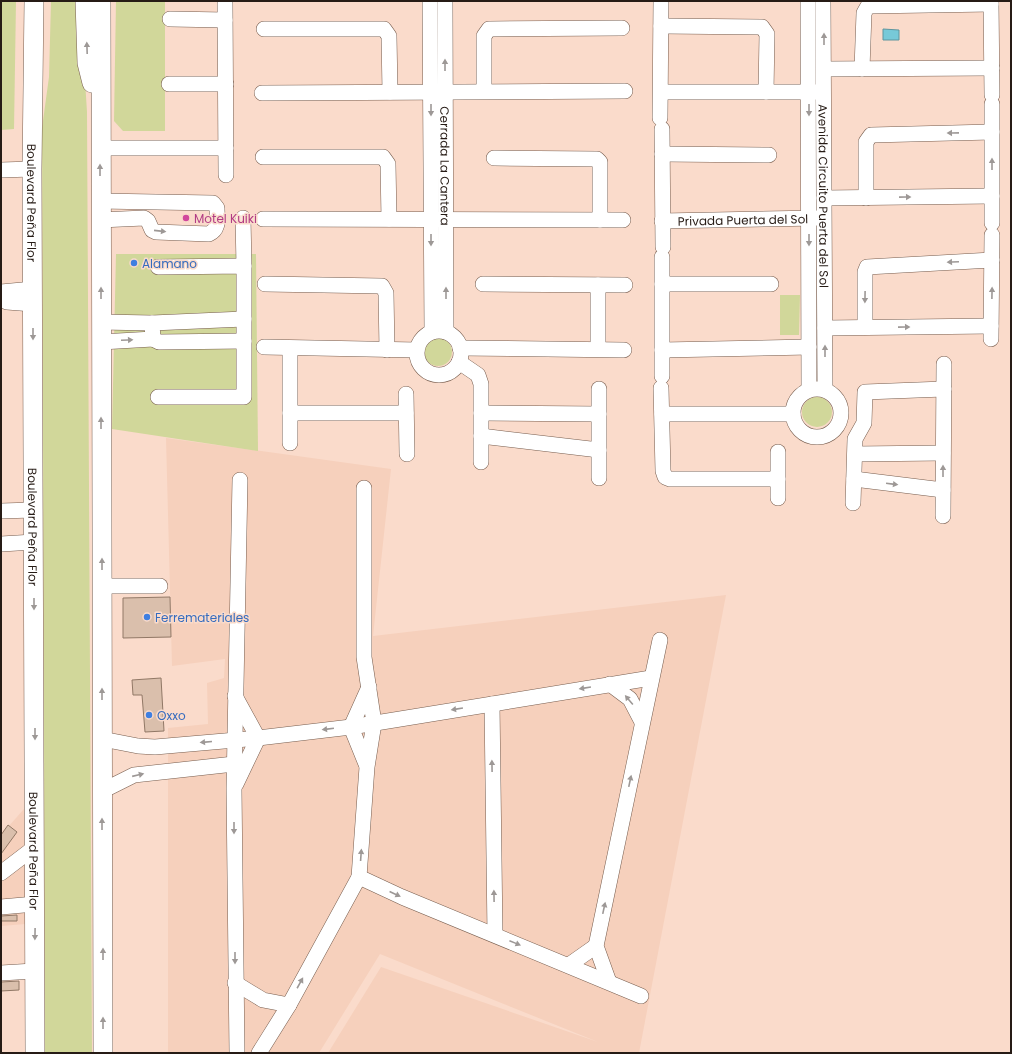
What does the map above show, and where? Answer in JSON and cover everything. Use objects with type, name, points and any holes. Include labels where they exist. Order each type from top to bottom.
[{"type":"main road","points":[[24,1],[34,43]]},
{"type":"main road","name":"Boulevard Peña Flor","points":[[34,1],[32,296],[35,1053]]},
{"type":"main road","points":[[33,118],[44,66],[45,1]]},
{"type":"main road","points":[[85,1],[87,63],[100,114]]},
{"type":"main road","points":[[101,1],[100,220],[103,1053]]},
{"type":"main road","points":[[100,28],[106,1]]},
{"type":"street","name":"Cerrada La Cantera","points":[[430,1],[438,92]]},
{"type":"street","name":"Cerrada La Cantera","points":[[439,332],[438,92],[445,1]]},
{"type":"street","name":"Privada Puerta del Sol","points":[[661,1],[662,471],[667,478],[778,479]]},
{"type":"street","name":"Avenida Circuito Puerta del Sol","points":[[808,1],[809,390]]},
{"type":"street","name":"Avenida Circuito Puerta del Sol","points":[[823,1],[826,390]]},
{"type":"street","points":[[825,328],[865,327],[992,332],[991,2],[868,6],[864,13],[862,69]]},
{"type":"street","points":[[225,3],[226,175]]},
{"type":"street","points":[[170,19],[225,20]]},
{"type":"street","points":[[661,26],[762,27],[767,34],[766,92]]},
{"type":"street","points":[[484,91],[484,36],[489,29],[622,28]]},
{"type":"street","points":[[264,29],[384,29],[389,36],[390,92]]},
{"type":"street","points":[[824,69],[992,68]]},
{"type":"street","points":[[169,84],[226,84]]},
{"type":"street","points":[[262,92],[625,91]]},
{"type":"street","points":[[661,92],[824,92]]},
{"type":"street","points":[[866,198],[866,142],[871,135],[992,132]]},
{"type":"street","points":[[100,148],[226,148]]},
{"type":"street","points":[[662,154],[769,155]]},
{"type":"street","points":[[263,157],[384,157],[388,164],[389,219]]},
{"type":"street","points":[[494,158],[597,159],[600,162],[600,220]]},
{"type":"street","points":[[1,170],[32,169]]},
{"type":"street","points":[[824,198],[992,196]]},
{"type":"street","points":[[100,201],[149,201],[213,203],[217,208],[217,227],[214,232],[209,234],[156,232],[152,230],[148,221],[149,201]]},
{"type":"street","points":[[100,220],[140,218],[148,221]]},
{"type":"street","points":[[158,397],[244,397],[243,218]]},
{"type":"street","name":"Privada Puerta del Sol","points":[[662,221],[824,218]]},
{"type":"street","points":[[263,219],[623,220]]},
{"type":"street","points":[[865,327],[865,272],[867,267],[992,260]]},
{"type":"street","points":[[158,267],[244,266]]},
{"type":"street","points":[[265,284],[382,286],[386,293],[387,350]]},
{"type":"street","points":[[483,284],[625,285]]},
{"type":"street","points":[[662,284],[771,284]]},
{"type":"street","points":[[598,285],[598,350]]},
{"type":"street","points":[[1,292],[32,296]]},
{"type":"street","points":[[1,299],[7,302],[32,296]]},
{"type":"street","points":[[101,322],[152,323],[244,319]]},
{"type":"street","points":[[152,323],[153,339]]},
{"type":"street","points":[[459,355],[452,370],[443,374],[433,374],[424,369],[418,360],[417,350],[422,339],[439,332],[455,338],[459,355],[478,375],[481,384],[481,462]]},
{"type":"street","points":[[101,342],[153,339],[158,342],[244,341]]},
{"type":"street","points":[[264,347],[417,350]]},
{"type":"street","points":[[662,350],[809,347]]},
{"type":"street","points":[[290,348],[290,443]]},
{"type":"street","points":[[459,355],[624,350]]},
{"type":"street","points":[[943,516],[944,364]]},
{"type":"street","points":[[599,389],[599,478]]},
{"type":"street","points":[[853,503],[855,446],[864,423],[865,392],[944,389]]},
{"type":"street","points":[[809,390],[826,390],[837,400],[840,408],[840,416],[836,426],[827,434],[812,436],[799,428],[793,414],[797,399],[809,390]]},
{"type":"street","points":[[406,394],[407,454]]},
{"type":"street","points":[[290,413],[406,413]]},
{"type":"street","points":[[481,413],[599,414]]},
{"type":"street","points":[[662,414],[793,414]]},
{"type":"street","points":[[836,426],[855,446],[943,453]]},
{"type":"street","points":[[481,436],[599,450]]},
{"type":"street","points":[[778,452],[778,498]]},
{"type":"street","points":[[854,479],[943,490]]},
{"type":"street","points":[[237,1053],[235,983],[234,739],[240,480]]},
{"type":"street","points":[[259,1053],[289,1004],[359,878],[367,766],[374,723],[364,657],[364,488]]},
{"type":"street","points":[[1,511],[33,510]]},
{"type":"street","points":[[1,544],[34,542]]},
{"type":"street","points":[[102,586],[160,586]]},
{"type":"street","points":[[609,982],[596,946],[660,640]]},
{"type":"street","points":[[102,739],[138,746],[155,746],[258,738],[374,723],[651,678]]},
{"type":"street","points":[[610,684],[630,699],[642,722]]},
{"type":"street","points":[[367,766],[351,726],[369,687]]},
{"type":"street","points":[[235,695],[258,738]]},
{"type":"street","points":[[492,704],[495,935]]},
{"type":"street","points":[[234,789],[258,738]]},
{"type":"street","points":[[102,791],[134,775],[234,764]]},
{"type":"street","points":[[1,873],[35,847]]},
{"type":"street","points":[[359,878],[641,996]]},
{"type":"street","points":[[1,907],[35,904]]},
{"type":"street","points":[[569,965],[596,946]]},
{"type":"street","points":[[1,973],[34,971]]},
{"type":"street","points":[[235,983],[263,1000],[289,1004]]},
{"type":"shaded area","points":[[166,438],[391,469],[373,636],[726,595],[639,1053],[328,1053],[381,967],[598,1042],[380,954],[319,1053],[168,1053],[168,728],[208,724],[207,683],[224,678],[225,659],[172,666]]},
{"type":"shaded area","points":[[24,809],[25,924],[1,926],[1,835]]},
{"type":"green space","points":[[1,1],[16,1],[14,129],[1,130]]},
{"type":"green space","points":[[51,1],[80,1],[87,112],[92,1053],[45,1053],[42,128],[49,77]]},
{"type":"green space","points":[[116,1],[165,1],[165,131],[123,131],[114,121]]},
{"type":"green space","points":[[116,254],[256,254],[258,451],[112,429]]},
{"type":"green space","points":[[780,295],[800,295],[799,335],[780,335]]},
{"type":"green space","points":[[438,338],[448,342],[452,352],[448,362],[438,366],[428,362],[424,352],[428,342]]},
{"type":"green space","points":[[817,397],[828,401],[832,412],[828,423],[817,427],[806,423],[802,412],[806,401]]},
{"type":"water","points":[[883,29],[899,30],[899,40],[883,40]]},
{"type":"building","name":"Ferremateriales","points":[[170,597],[171,637],[123,638],[123,598]]},
{"type":"building","points":[[161,678],[164,731],[145,732],[142,695],[133,695],[132,680]]},
{"type":"building","points":[[8,825],[17,832],[1,854],[1,835]]},
{"type":"building","points":[[17,915],[17,921],[1,921],[1,916]]},
{"type":"building","points":[[19,981],[19,990],[1,991],[1,982]]},
{"type":"place","name":"Motel Kuiki","points":[[186,218]]},
{"type":"place","name":"Alamano","points":[[134,263]]},
{"type":"place","name":"Ferremateriales","points":[[147,617]]},
{"type":"place","name":"Oxxo","points":[[149,715]]}]
